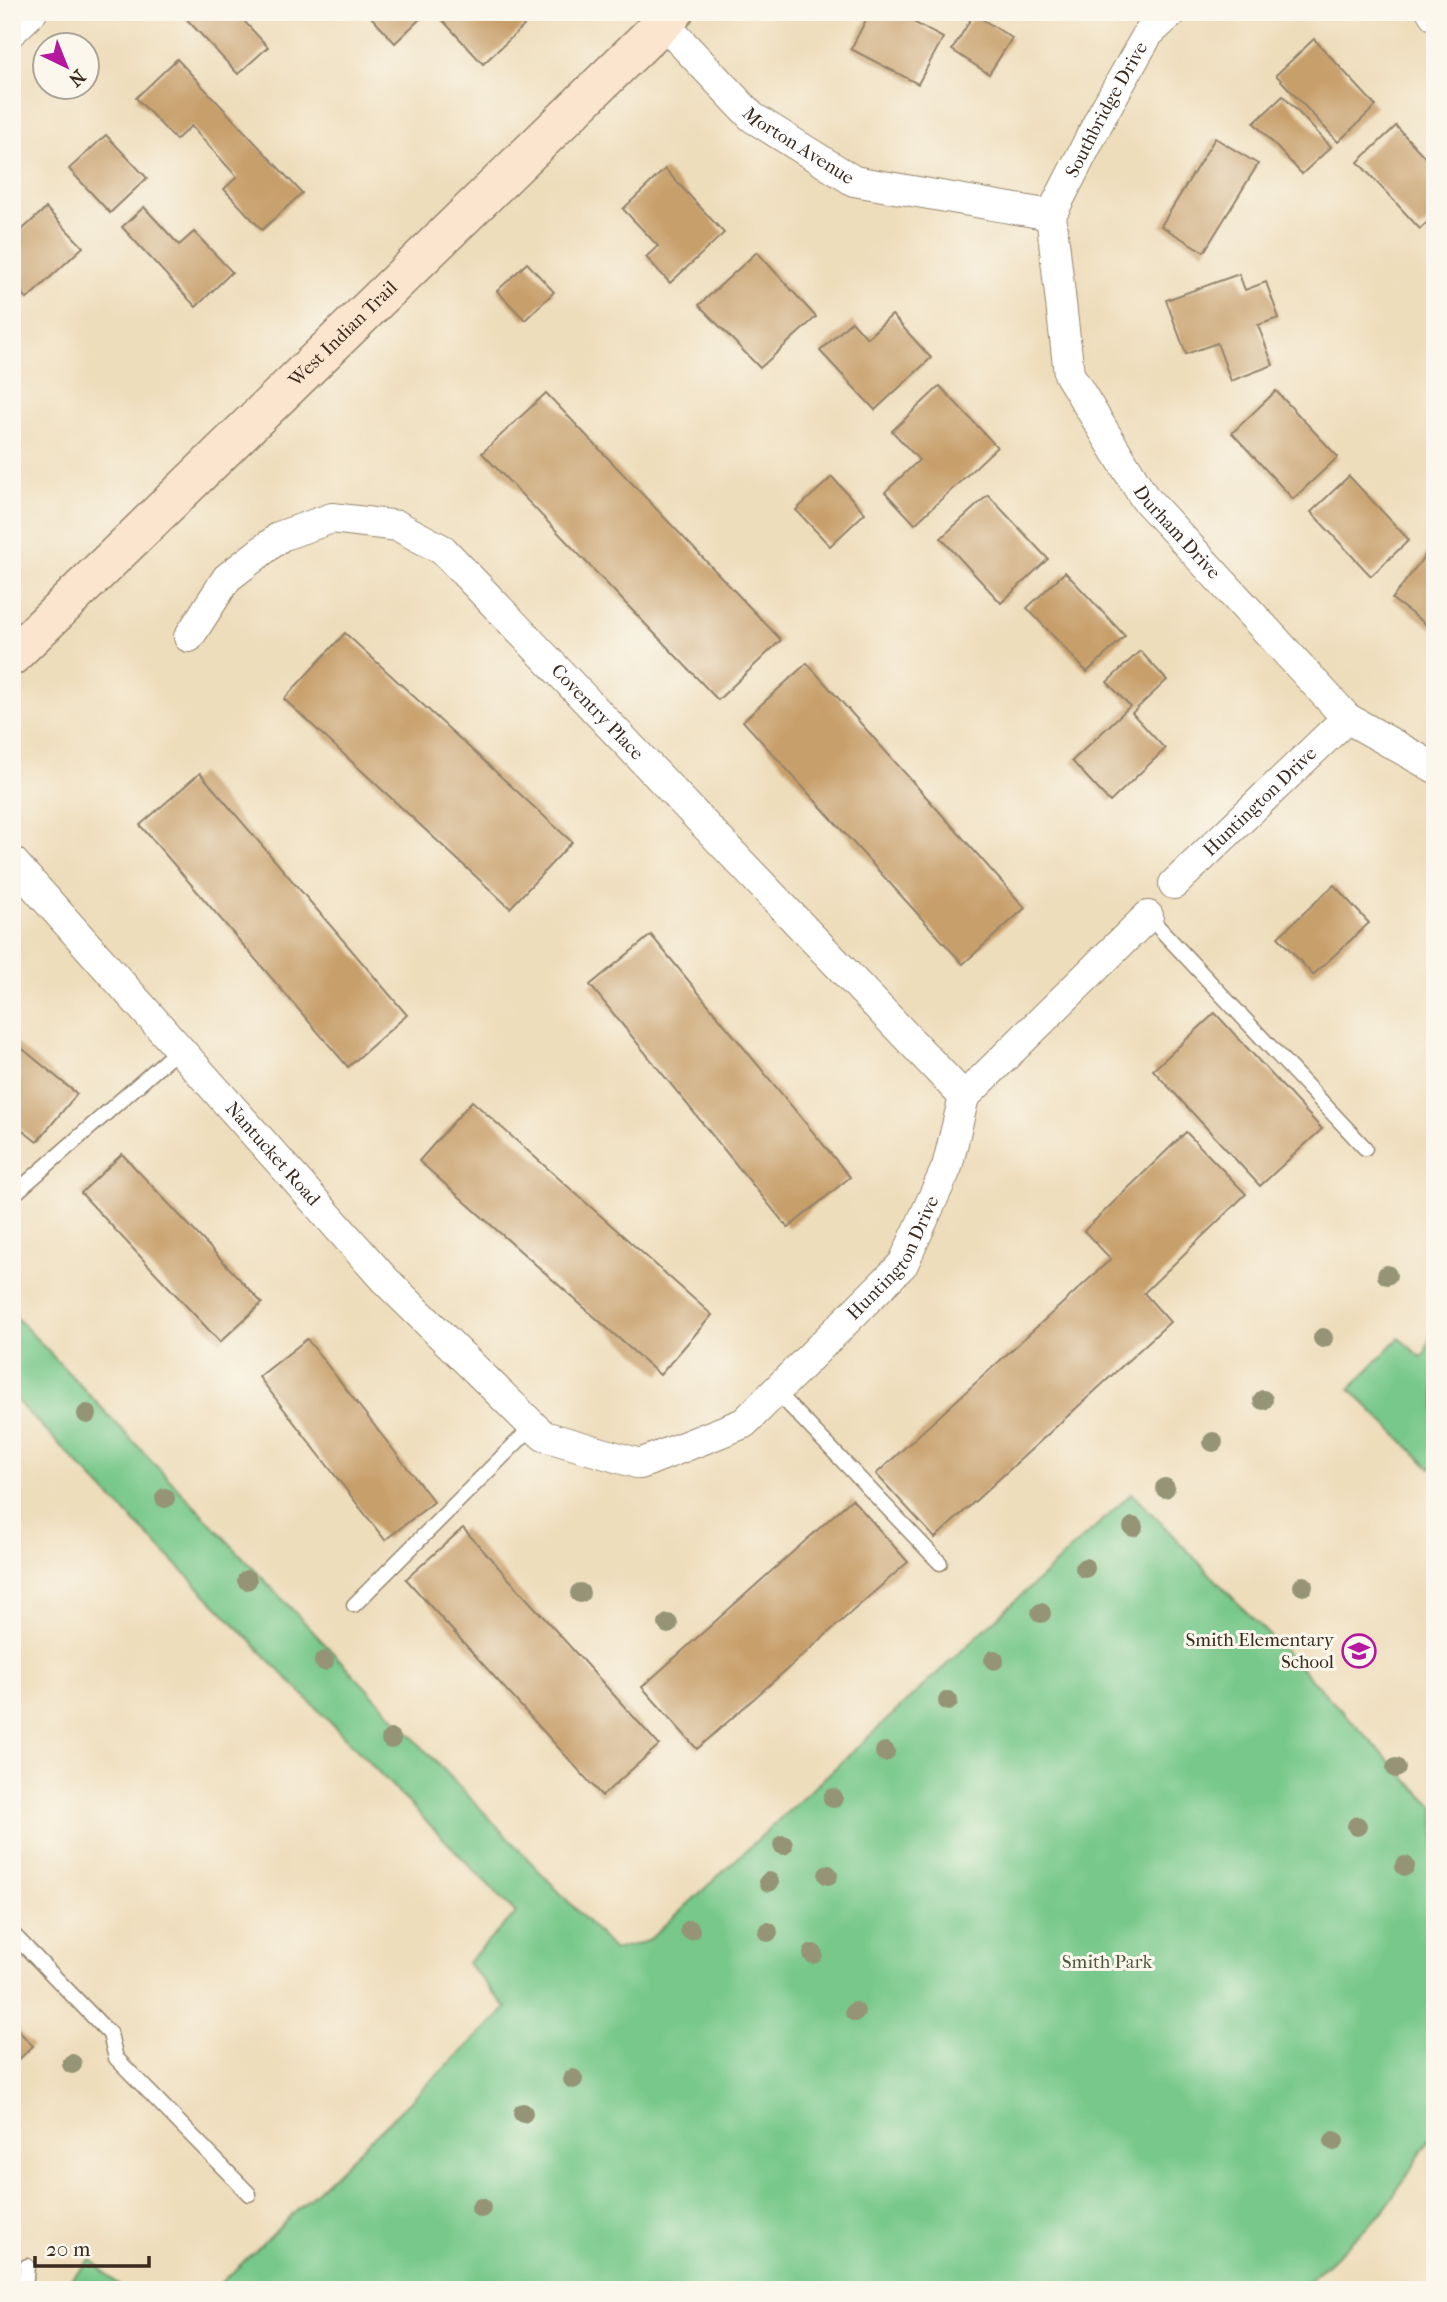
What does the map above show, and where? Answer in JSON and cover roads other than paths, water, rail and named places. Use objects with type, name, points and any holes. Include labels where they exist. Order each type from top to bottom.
[{"type":"main road","name":"West Indian Trail","points":[[12,656],[668,18]]},
{"type":"street","points":[[12,30],[32,12]]},
{"type":"street","name":"Southbridge Drive","points":[[1051,215],[1103,113],[1148,34],[1172,12]]},
{"type":"street","name":"Morton Avenue","points":[[668,18],[752,117],[854,181],[1051,215]]},
{"type":"street","name":"Durham Drive","points":[[1051,215],[1069,374],[1144,497],[1346,718],[1435,768]]},
{"type":"street","name":"Coventry Place","points":[[189,637],[227,578],[281,536],[332,518],[398,526],[443,550],[964,1097]]},
{"type":"street","name":"Huntington Drive","points":[[1174,884],[1346,718]]},
{"type":"street","name":"Nantucket Road","points":[[12,862],[384,1279],[539,1431]]},
{"type":"street","points":[[964,1097],[1147,916]]},
{"type":"street","name":"Huntington Drive","points":[[539,1431],[640,1464],[744,1423],[903,1264],[947,1167],[964,1097]]},
{"type":"lane","points":[[1147,916],[1365,1148]]},
{"type":"lane","points":[[12,1196],[179,1049]]},
{"type":"lane","points":[[776,1391],[940,1563]]},
{"type":"lane","points":[[354,1605],[539,1431]]},
{"type":"lane","points":[[12,1933],[110,2034],[116,2058],[249,2194]]},
{"type":"lane","points":[[25,2290],[27,2266]]},
{"type":"place","name":"Smith Elementary School","points":[[1359,1651]]},
{"type":"park label","name":"Smith Park","points":[[1107,1962]]}]
